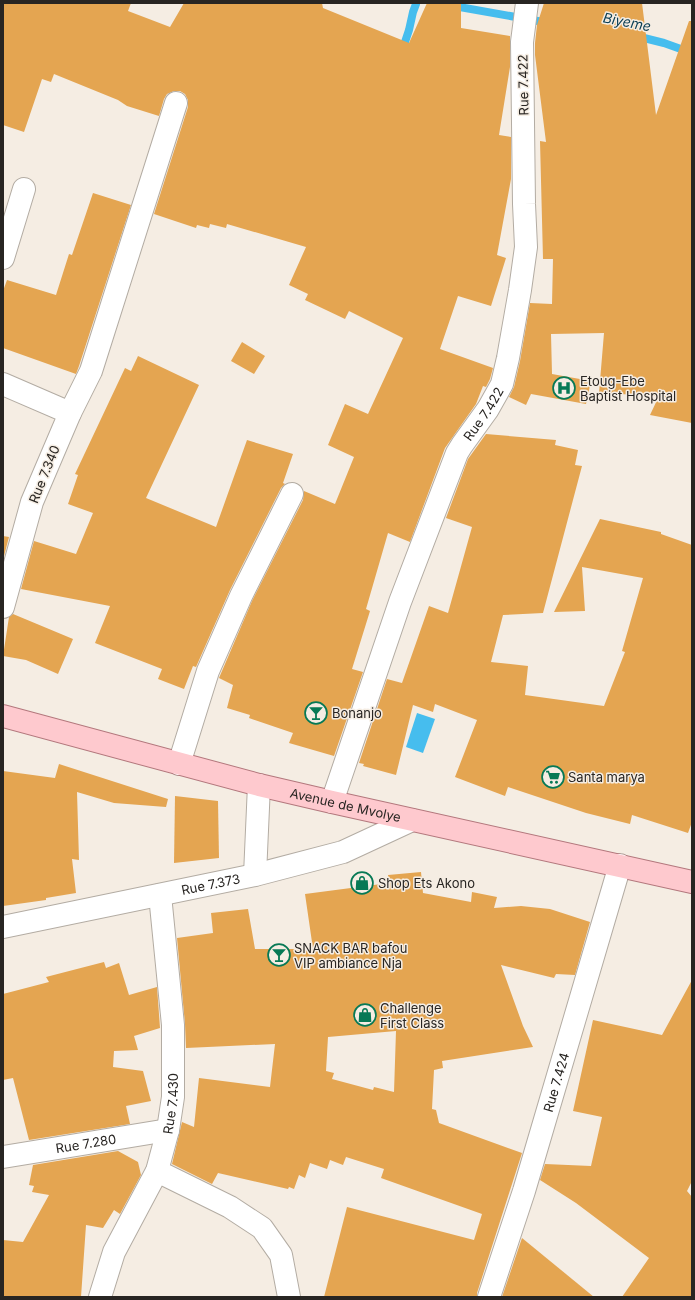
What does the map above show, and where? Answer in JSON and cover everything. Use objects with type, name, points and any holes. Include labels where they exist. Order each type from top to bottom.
[{"type":"main road","name":"Avenue de Mvolye","points":[[3,716],[259,785],[692,882]]},
{"type":"street","name":"Rue 7.422","points":[[332,802],[400,602],[457,453],[488,409],[502,384],[520,290],[526,246],[522,42],[527,3]]},
{"type":"street","name":"Rue 7.340","points":[[3,607],[32,502],[70,413],[92,371],[176,103]]},
{"type":"street","points":[[3,258],[24,189]]},
{"type":"street","points":[[3,384],[70,413]]},
{"type":"street","points":[[179,764],[208,671],[242,596],[292,494]]},
{"type":"street","points":[[256,875],[259,785]]},
{"type":"street","name":"Rue 7.373","points":[[3,927],[256,875],[343,852],[412,820]]},
{"type":"street","name":"Rue 7.424","points":[[489,1297],[524,1191],[620,865]]},
{"type":"street","name":"Rue 7.430","points":[[100,1297],[114,1252],[157,1171],[168,1130],[173,1097],[173,1025],[160,895]]},
{"type":"street","name":"Rue 7.280","points":[[3,1157],[168,1130]]},
{"type":"street","points":[[157,1171],[230,1206],[262,1228],[281,1254],[289,1297]]},
{"type":"water","points":[[417,713],[435,719],[423,753],[406,747]]},
{"type":"building","points":[[3,3],[131,3],[128,11],[170,27],[184,3],[322,3],[323,8],[409,43],[427,3],[461,3],[461,28],[510,36],[510,67],[499,135],[511,137],[511,179],[497,255],[506,258],[491,306],[458,296],[440,349],[493,368],[490,379],[486,387],[483,386],[476,404],[445,448],[410,542],[388,533],[366,609],[370,611],[352,669],[363,672],[334,756],[289,743],[293,733],[249,718],[250,715],[227,708],[233,685],[219,678],[252,601],[303,500],[304,491],[335,504],[354,457],[328,445],[345,404],[368,414],[403,338],[349,311],[345,319],[305,300],[308,294],[289,285],[306,247],[227,224],[226,228],[210,224],[209,228],[197,225],[196,228],[154,214],[188,107],[188,100],[185,94],[180,91],[174,91],[167,94],[159,116],[127,106],[118,100],[54,74],[51,82],[42,79],[24,132],[3,125]]},
{"type":"building","points":[[544,3],[642,3],[656,115],[689,21],[692,21],[692,423],[650,415],[659,396],[599,393],[604,333],[551,334],[552,374],[591,381],[586,404],[531,394],[526,405],[509,397],[514,387],[520,361],[530,303],[552,304],[553,259],[543,259],[540,141],[546,142],[535,55],[537,25]]},
{"type":"building","points":[[93,193],[131,205],[76,374],[3,348],[3,291],[7,280],[56,295],[69,254],[72,255]]},
{"type":"building","points":[[242,342],[265,356],[254,374],[231,361]]},
{"type":"building","points":[[138,356],[199,385],[146,498],[216,527],[247,440],[293,454],[283,483],[285,484],[281,488],[230,590],[196,667],[193,666],[184,689],[158,679],[162,669],[95,643],[110,606],[21,589],[34,541],[76,554],[93,513],[68,504],[78,475],[75,474],[125,368],[131,371]]},
{"type":"building","points":[[486,434],[556,440],[555,445],[578,450],[575,465],[582,466],[543,613],[503,615],[491,662],[528,666],[525,695],[604,706],[625,652],[622,651],[643,578],[582,567],[585,611],[554,612],[600,519],[661,532],[661,534],[692,545],[692,822],[688,833],[632,815],[630,824],[586,813],[508,787],[505,796],[455,777],[477,720],[435,704],[433,712],[413,705],[396,775],[363,766],[364,764],[359,763],[387,679],[402,683],[429,606],[448,613],[472,527],[446,518],[468,459]]},
{"type":"building","points":[[3,536],[9,537],[3,560]]},
{"type":"building","points":[[13,614],[73,639],[58,674],[26,660],[3,656],[9,617]]},
{"type":"building","points":[[59,764],[168,799],[166,807],[114,803],[77,792],[79,860],[72,859],[76,893],[46,898],[46,900],[3,906],[3,771],[55,778]]},
{"type":"building","points":[[175,796],[218,801],[219,858],[174,863]]},
{"type":"building","points":[[421,872],[423,893],[471,902],[472,892],[497,897],[494,908],[521,906],[550,909],[590,922],[575,975],[556,974],[554,978],[501,965],[523,1026],[533,1047],[442,1061],[443,1068],[434,1070],[432,1109],[436,1110],[439,1123],[522,1153],[477,1297],[324,1297],[347,1207],[474,1240],[482,1214],[381,1178],[384,1169],[346,1157],[343,1165],[330,1160],[327,1169],[310,1163],[305,1178],[299,1175],[294,1189],[289,1187],[288,1189],[218,1173],[212,1184],[172,1164],[182,1122],[194,1127],[199,1078],[270,1087],[275,1044],[186,1048],[177,938],[213,933],[211,913],[248,909],[255,949],[313,949],[305,894],[389,883],[388,875]],"holes":[[[396,1031],[394,1092],[374,1087],[373,1090],[332,1079],[334,1073],[326,1071],[328,1037]]]},
{"type":"building","points":[[104,962],[106,968],[119,963],[129,995],[157,987],[160,1028],[134,1036],[138,1050],[114,1051],[113,1067],[143,1071],[151,1101],[126,1106],[130,1124],[29,1140],[13,1078],[3,1080],[3,994],[49,982],[46,977]]},
{"type":"building","points":[[692,980],[692,1181],[687,1191],[692,1197],[692,1297],[622,1297],[649,1258],[576,1203],[540,1180],[545,1164],[591,1166],[602,1117],[573,1111],[593,1020],[662,1035]]},
{"type":"building","points":[[118,1151],[138,1162],[141,1175],[120,1214],[114,1210],[103,1228],[86,1225],[81,1297],[3,1297],[3,1240],[23,1242],[49,1195],[32,1192],[34,1186],[29,1185],[33,1165]]},
{"type":"building","points":[[522,1238],[594,1297],[502,1297]]},
{"type":"waterway","name":"Biyeme","points":[[437,3],[549,23]]},
{"type":"waterway","points":[[404,45],[416,4]]},
{"type":"waterway","name":"Biyeme","points":[[636,36],[664,43],[692,53]]},
{"type":"place","name":"Etoug-Ebe Baptist Hospital","points":[[564,388]]},
{"type":"place","name":"Bonanjo","points":[[316,713]]},
{"type":"place","name":"Santa marya","points":[[553,777]]},
{"type":"place","name":"Shop Ets Akono","points":[[362,883]]},
{"type":"place","name":"SNACK BAR bafou VIP ambiance Nja","points":[[279,955]]},
{"type":"place","name":"Challenge First Class","points":[[365,1015]]}]
